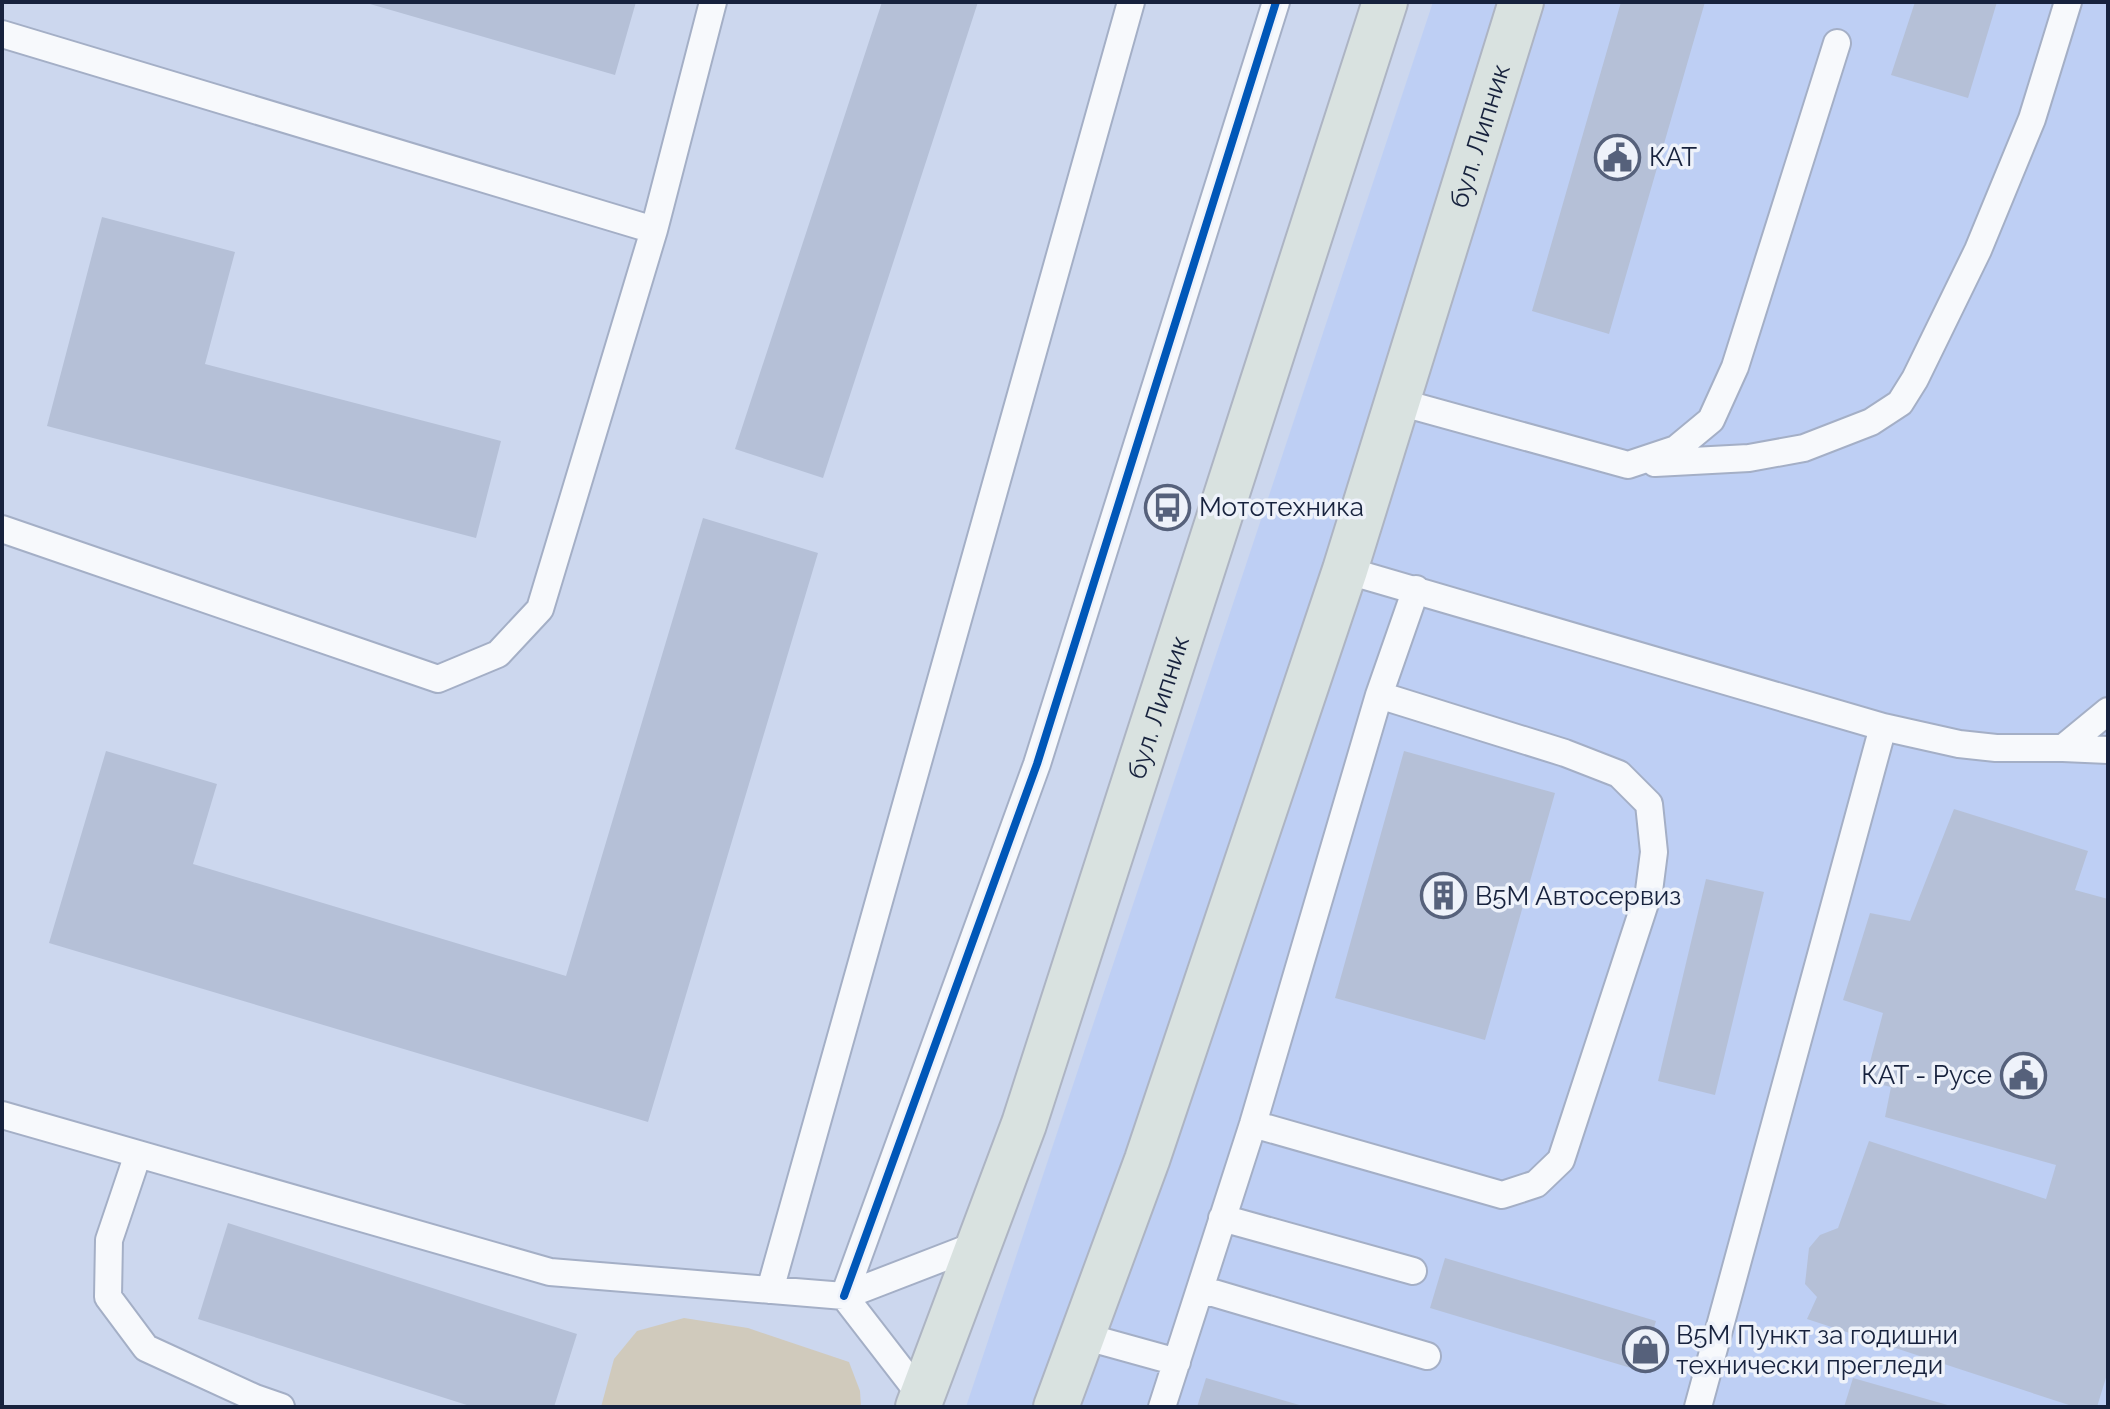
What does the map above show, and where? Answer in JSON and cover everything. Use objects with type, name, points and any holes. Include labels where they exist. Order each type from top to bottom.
[{"type":"main road","name":"бул. Липник","points":[[920,1402],[1029,1109],[1385,2]]},
{"type":"main road","name":"бул. Липник","points":[[1056,1407],[1147,1160],[1345,570],[1521,2]]},
{"type":"lane","points":[[2,529],[438,679],[498,654],[540,609],[654,230],[713,2]]},
{"type":"lane","points":[[770,1290],[1131,2]]},
{"type":"lane","points":[[844,1296],[1037,764],[1276,2]]},
{"type":"lane","points":[[1399,402],[1628,465],[1749,458],[1804,448],[1871,422],[1900,403],[1915,379],[1978,250],[2032,119],[2068,2]]},
{"type":"lane","points":[[2,34],[654,230]]},
{"type":"lane","points":[[1628,465],[1676,449],[1711,420],[1735,367],[1837,43]]},
{"type":"lane","points":[[1345,570],[1883,727],[1959,744],[1996,748],[2108,750]]},
{"type":"lane","points":[[1162,1407],[1253,1124],[1379,695],[1416,589]]},
{"type":"lane","points":[[1253,1124],[1502,1195],[1536,1184],[1561,1160],[1649,891],[1654,852],[1649,804],[1619,774],[1565,753],[1379,695]]},
{"type":"lane","points":[[2063,748],[2108,711]]},
{"type":"lane","points":[[1698,1407],[1883,727]]},
{"type":"lane","points":[[2,1115],[550,1272],[844,1296],[979,1244]]},
{"type":"lane","points":[[138,1154],[109,1240],[108,1297],[146,1348],[281,1407]]},
{"type":"lane","points":[[1222,1218],[1413,1271]]},
{"type":"lane","points":[[1200,1289],[1427,1356]]},
{"type":"lane","points":[[844,1296],[920,1402]]},
{"type":"lane","points":[[1083,1336],[1177,1362]]},
{"type":"shaded area","points":[[1433,2],[2108,2],[2108,1407],[966,1407]]},
{"type":"shaded area","points":[[684,1318],[748,1328],[849,1362],[860,1391],[861,1407],[601,1407],[614,1359],[637,1331]]},
{"type":"building","points":[[363,2],[636,2],[615,75]]},
{"type":"building","points":[[882,2],[978,2],[823,478],[735,449]]},
{"type":"building","name":"КАТ","points":[[1621,2],[1705,2],[1609,334],[1532,311]]},
{"type":"building","points":[[1915,2],[1997,2],[1968,98],[1891,75]]},
{"type":"building","points":[[102,217],[235,252],[205,364],[501,441],[476,538],[47,426]]},
{"type":"building","points":[[703,518],[818,553],[648,1122],[49,943],[106,751],[217,784],[193,864],[566,976]]},
{"type":"building","name":"В5М Автосервиз","points":[[1404,751],[1555,793],[1485,1040],[1335,998]]},
{"type":"building","points":[[1954,809],[2088,851],[2075,890],[2108,899],[2108,1371],[2097,1407],[2075,1407],[1807,1319],[1817,1297],[1805,1284],[1809,1248],[1820,1235],[1838,1228],[1869,1141],[2046,1199],[2056,1165],[1885,1117],[1891,1087],[1865,1081],[1883,1013],[1843,1000],[1870,913],[1910,921]]},
{"type":"building","points":[[1706,879],[1764,892],[1715,1095],[1658,1081]]},
{"type":"building","points":[[228,1223],[577,1334],[554,1407],[473,1407],[198,1319]]},
{"type":"building","points":[[1445,1258],[1656,1321],[1641,1371],[1430,1308]]},
{"type":"building","points":[[1206,1378],[1303,1406],[1303,1407],[1197,1407]]},
{"type":"building","points":[[1853,1378],[1951,1406],[1951,1407],[1844,1407]]},
{"type":"cycle path","points":[[844,1296],[1037,764],[1276,2]]},
{"type":"place","name":"КАТ","points":[[1618,157]]},
{"type":"place","name":"Мототехника","points":[[1168,507]]},
{"type":"place","name":"В5М Автосервиз","points":[[1444,896]]},
{"type":"place","name":"КАТ - Русе","points":[[2023,1075]]},
{"type":"place","name":"В5М Пункт за годишни технически прегледи","points":[[1645,1350]]}]
